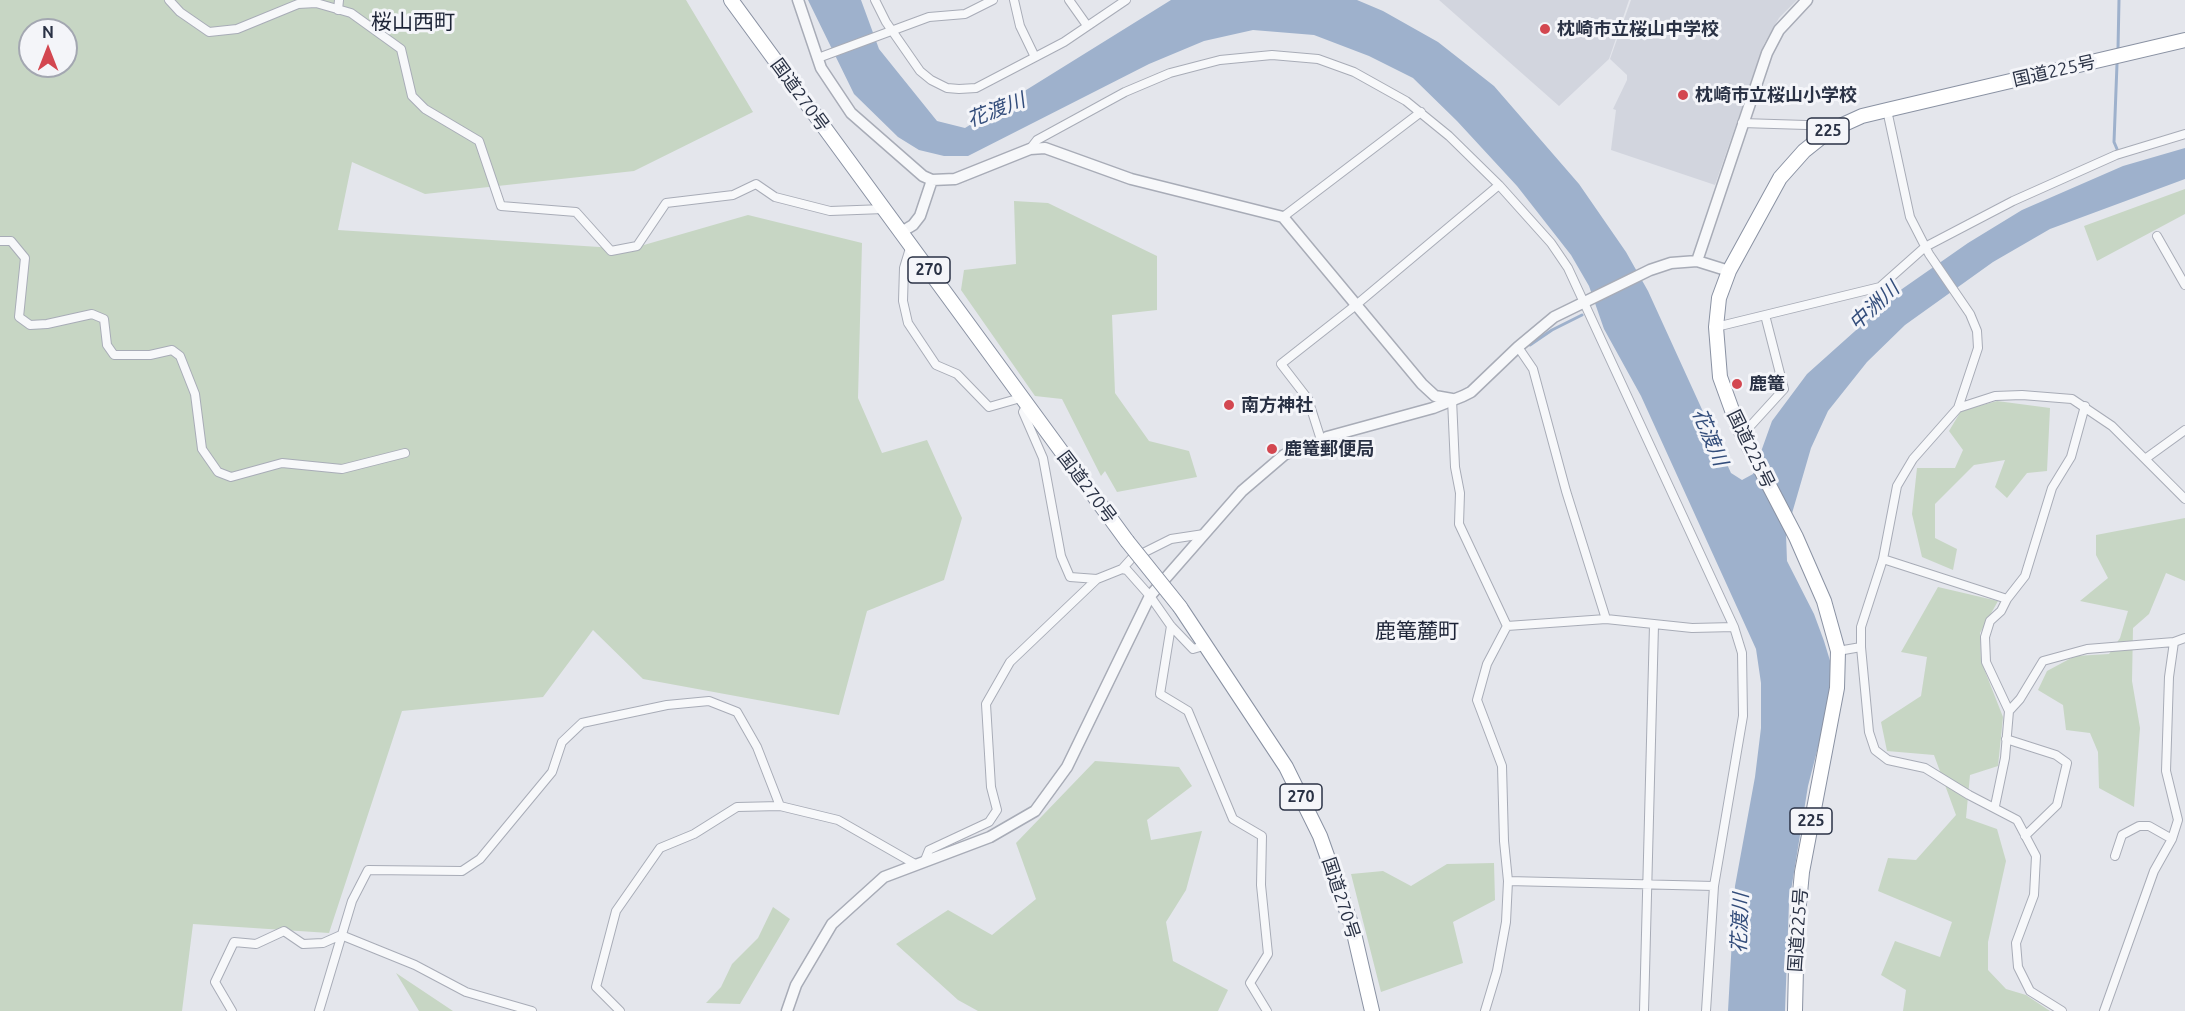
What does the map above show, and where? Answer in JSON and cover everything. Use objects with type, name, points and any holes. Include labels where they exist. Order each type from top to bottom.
[{"type":"highway","name":"国道270号","points":[[731,0],[903,231],[953,306],[1026,400],[1067,461],[1208,645],[1287,767],[1320,836],[1353,929],[1372,1011]]},
{"type":"highway","name":"国道225号","points":[[1795,1011],[1797,925],[1802,872],[1838,688],[1838,651],[1835,632],[1824,601],[1796,537],[1743,434],[1720,377],[1716,327],[1719,298],[1729,272],[1779,178],[1804,151],[1829,131],[1887,110],[2185,40]]},
{"type":"street","points":[[170,0],[180,12],[209,32],[237,29],[298,4],[339,5],[401,49],[412,96],[425,109],[479,141],[501,206],[576,212],[610,251],[637,246],[666,202],[733,195],[756,184],[775,197],[830,211],[885,209]]},
{"type":"street","points":[[798,0],[822,56],[825,75],[851,113],[914,170],[932,180],[944,180],[965,176],[1030,149],[1045,148],[1131,179],[1283,217],[1426,388],[1435,396],[1452,399]]},
{"type":"street","points":[[875,0],[888,33],[920,70],[931,80],[947,88],[976,88],[1064,42],[1086,24],[1126,0]]},
{"type":"street","points":[[822,56],[929,17],[965,14],[993,0]]},
{"type":"street","points":[[1014,0],[1020,26],[1035,57]]},
{"type":"street","points":[[1069,0],[1086,24]]},
{"type":"street","points":[[1697,261],[1767,53],[1779,30],[1807,0]]},
{"type":"street","points":[[1030,149],[1037,140],[1125,92],[1193,66],[1246,57],[1297,56],[1337,65],[1381,86],[1421,112],[1499,185],[1551,243],[1586,300],[1734,627],[1742,653],[1743,716],[1714,886],[1706,1011]]},
{"type":"street","points":[[1887,110],[1910,217],[1927,251],[1970,314],[1977,331],[1978,348],[1958,408],[1913,459],[1897,486],[1883,559],[1861,627],[1869,732],[1875,750],[1888,760],[1925,768],[1969,795],[1995,806],[2017,820],[2036,856],[2034,895],[2016,943],[2018,967],[2030,991],[2062,1011]]},
{"type":"street","points":[[1283,217],[1421,112]]},
{"type":"street","points":[[1742,123],[1839,126]]},
{"type":"street","points":[[1716,327],[1880,287],[1927,251],[2013,201],[2116,155],[2185,134]]},
{"type":"street","points":[[903,231],[913,225],[920,216],[932,180]]},
{"type":"street","points":[[1322,443],[1308,399],[1281,364],[1356,305],[1499,185]]},
{"type":"street","points":[[2157,236],[2185,285]]},
{"type":"street","points":[[0,241],[11,241],[26,258],[19,317],[30,325],[47,324],[92,314],[104,319],[107,345],[114,355],[150,356],[172,350],[180,356],[195,394],[202,449],[218,471],[231,477],[282,463],[342,469],[405,453]]},
{"type":"street","points":[[911,245],[904,268],[903,301],[908,323],[936,365],[957,374],[989,406],[1026,400],[1023,412],[1043,458],[1061,556],[1070,577],[1097,579]]},
{"type":"street","points":[[787,1011],[801,975],[832,924],[884,877],[990,837],[1035,811],[1067,767],[1150,596],[1242,491],[1284,455],[1303,446],[1322,443],[1327,437],[1433,408],[1471,392],[1518,347],[1554,317],[1650,270],[1671,263],[1697,261],[1729,272]]},
{"type":"street","points":[[1743,434],[1784,389],[1765,315]]},
{"type":"street","points":[[1518,347],[1533,369],[1566,491],[1606,619]]},
{"type":"street","points":[[1958,408],[1995,396],[2022,395],[2072,399],[2112,426],[2185,499]]},
{"type":"street","points":[[1452,399],[1455,467],[1460,493],[1459,524],[1507,626]]},
{"type":"street","points":[[1995,806],[2009,711],[1986,662],[1984,637],[1990,621],[2001,611],[2007,599],[2025,576],[2052,488],[2071,457],[2085,406]]},
{"type":"street","points":[[2145,459],[2185,430]]},
{"type":"street","points":[[920,862],[929,850],[989,822],[997,810],[991,787],[986,704],[1010,663],[1097,579],[1122,569],[1131,559],[1171,539],[1204,534]]},
{"type":"street","points":[[1883,559],[2007,599]]},
{"type":"street","points":[[1122,569],[1127,570],[1150,596],[1171,626],[1193,649],[1208,645]]},
{"type":"street","points":[[1507,626],[1606,619],[1654,625],[1734,627]]},
{"type":"street","points":[[1644,1011],[1654,625]]},
{"type":"street","points":[[1171,626],[1160,694],[1188,711],[1233,819],[1262,836],[1261,885],[1268,954],[1250,983],[1267,1011]]},
{"type":"street","points":[[1485,1011],[1497,971],[1506,922],[1508,881],[1504,841],[1502,766],[1477,700],[1487,664],[1507,626]]},
{"type":"street","points":[[2009,711],[2020,699],[2043,662],[2087,649],[2174,642],[2185,638]]},
{"type":"street","points":[[2104,1011],[2154,871],[2172,839],[2178,820],[2166,771],[2169,677],[2174,642]]},
{"type":"street","points":[[1838,651],[1861,647]]},
{"type":"street","points":[[319,1011],[352,901],[368,870],[462,871],[480,860],[552,772],[562,742],[582,723],[668,705],[709,701],[737,712],[757,747],[780,806]]},
{"type":"street","points":[[2006,739],[2056,755],[2067,763],[2057,805],[2025,836]]},
{"type":"street","points":[[620,1011],[596,987],[616,911],[660,848],[694,834],[737,807],[780,806],[838,820],[920,862]]},
{"type":"street","points":[[2115,856],[2122,835],[2139,826],[2149,826],[2172,839]]},
{"type":"street","points":[[1508,881],[1714,886]]},
{"type":"street","points":[[232,1011],[214,982],[234,942],[256,944],[284,932],[303,944],[323,943],[341,935],[415,965],[466,992],[532,1011]]},
{"type":"shaded area","name":"枕崎市立桜山中学校","points":[[1439,0],[1629,0],[1609,59],[1559,106]]},
{"type":"shaded area","name":"枕崎市立桜山小学校","points":[[1631,0],[1797,0],[1779,18],[1764,44],[1715,185],[1611,150],[1616,110],[1613,109],[1627,80],[1627,75],[1610,59]]},
{"type":"green space","points":[[0,0],[686,0],[753,112],[634,171],[425,194],[352,162],[338,230],[630,249],[748,215],[862,243],[858,398],[882,453],[927,440],[962,518],[944,580],[867,611],[839,715],[643,679],[593,630],[543,697],[402,711],[329,933],[193,924],[182,1011],[0,1011]]},
{"type":"green space","points":[[2185,189],[2185,214],[2097,261],[2084,226]]},
{"type":"green space","points":[[1014,201],[1048,203],[1157,256],[1157,310],[1112,315],[1115,393],[1149,441],[1189,451],[1197,477],[1117,492],[1105,471],[1101,476],[1062,399],[1035,396],[961,290],[964,270],[1016,264]]},
{"type":"green space","points":[[1997,401],[2050,408],[2047,471],[2027,473],[2007,498],[1995,487],[2005,460],[1974,465],[1935,504],[1935,538],[1957,549],[1953,570],[1922,557],[1912,514],[1917,468],[1955,468],[1963,450],[1949,431],[1961,411]]},
{"type":"green space","points":[[2185,518],[2185,581],[2166,573],[2149,614],[2133,628],[2132,681],[2140,728],[2134,807],[2099,788],[2098,752],[2090,733],[2066,730],[2063,705],[2038,690],[2047,671],[2075,656],[2109,654],[2120,638],[2128,611],[2080,601],[2108,578],[2096,555],[2096,535]]},
{"type":"green space","points":[[1938,587],[1998,601],[1980,633],[1981,661],[2003,717],[1998,766],[1970,775],[1966,818],[1997,829],[2006,861],[1988,942],[1988,970],[2006,989],[2026,995],[2050,1011],[1903,1011],[1906,990],[1881,975],[1895,941],[1940,957],[1952,922],[1878,891],[1888,858],[1916,860],[1956,815],[1934,755],[1887,751],[1881,722],[1921,696],[1927,657],[1901,652]]},
{"type":"green space","points":[[1095,761],[1179,767],[1192,786],[1147,820],[1151,840],[1202,831],[1186,890],[1166,922],[1173,961],[1228,990],[1218,1011],[978,1011],[958,1000],[896,944],[948,910],[992,935],[1036,899],[1016,843]]},
{"type":"green space","points":[[1494,863],[1495,900],[1453,922],[1463,963],[1381,992],[1351,874],[1383,871],[1411,886],[1447,864]]},
{"type":"green space","points":[[773,907],[790,919],[740,1004],[706,1003],[721,987],[732,964],[758,938]]},
{"type":"green space","points":[[396,973],[453,1011],[419,1011]]},
{"type":"water","name":"花渡川","points":[[808,0],[861,0],[879,49],[937,121],[965,128],[1171,0],[1357,0],[1383,11],[1438,42],[1494,86],[1579,184],[1626,252],[1648,291],[1731,473],[1742,480],[1753,474],[1772,421],[1807,374],[1902,289],[1968,243],[2022,210],[2123,166],[2185,148],[2185,179],[2050,229],[1993,262],[1905,325],[1867,362],[1828,411],[1811,448],[1786,534],[1787,561],[1814,614],[1831,664],[1832,693],[1808,786],[1789,903],[1785,1011],[1728,1011],[1735,886],[1755,777],[1761,728],[1761,683],[1756,649],[1641,396],[1604,329],[1589,286],[1571,255],[1517,186],[1457,121],[1413,78],[1369,56],[1314,35],[1253,30],[1204,41],[1149,64],[968,156],[944,156],[919,150],[898,137],[854,94]]},
{"type":"waterway","points":[[2118,49],[2119,0]]},
{"type":"waterway","points":[[2117,64],[2114,142],[2117,149]]},
{"type":"waterway","points":[[1530,345],[1552,330],[1582,315]]},
{"type":"place","name":"枕崎市立桜山中学校","points":[[1545,29]]},
{"type":"place","name":"枕崎市立桜山小学校","points":[[1683,95]]},
{"type":"place","name":"鹿篭","points":[[1737,384]]},
{"type":"place","name":"南方神社","points":[[1229,405]]},
{"type":"place","name":"鹿篭郵便局","points":[[1272,449]]},
{"type":"district","name":"桜山西町","points":[[413,22]]},
{"type":"district","name":"鹿篭麓町","points":[[1417,631]]},
{"type":"water label","name":"中洲川","points":[[1874,306]]}]
